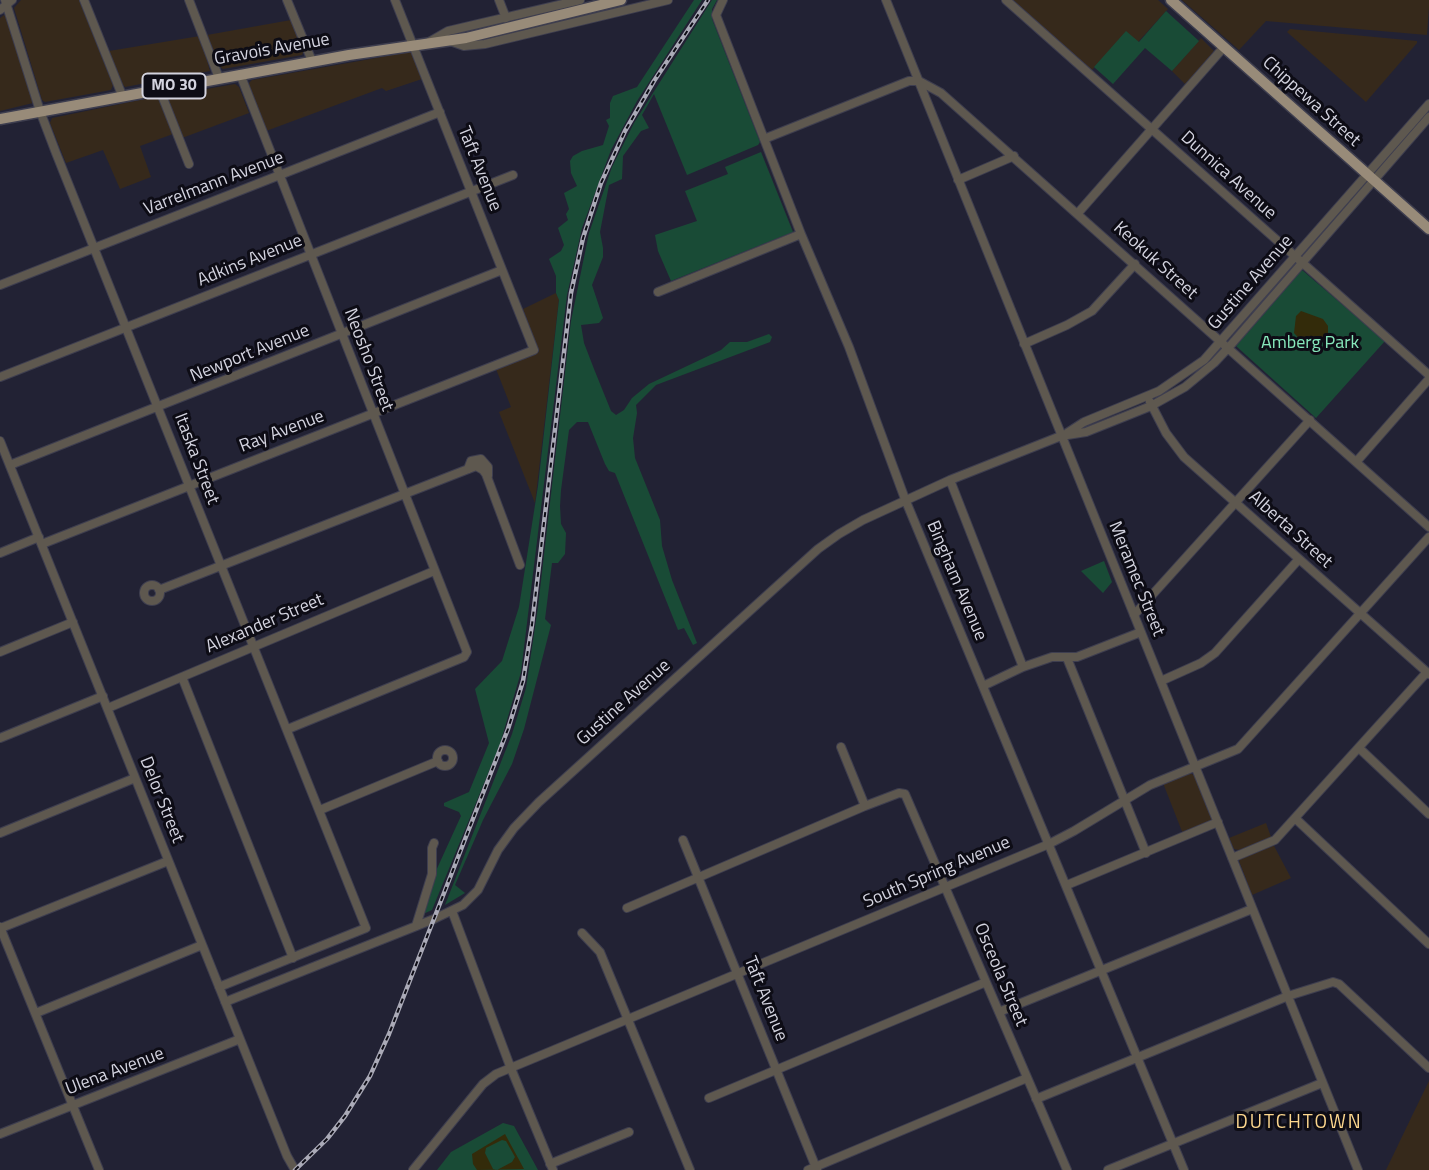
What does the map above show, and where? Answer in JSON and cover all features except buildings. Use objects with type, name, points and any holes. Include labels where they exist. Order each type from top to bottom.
[{"type":"main road","name":"Gravois Avenue","points":[[0,119],[312,61],[450,41],[621,0]]},
{"type":"main road","name":"Chippewa Street","points":[[1171,0],[1429,229]]},
{"type":"street","points":[[83,0],[122,95]]},
{"type":"street","points":[[189,0],[219,78]]},
{"type":"street","points":[[287,0],[312,61]]},
{"type":"street","name":"Taft Avenue","points":[[395,0],[534,350]]},
{"type":"street","points":[[499,0],[506,18]]},
{"type":"street","name":"Gravois Avenue","points":[[428,43],[448,31],[580,0]]},
{"type":"street","name":"Gravois Avenue","points":[[450,41],[470,47],[668,0]]},
{"type":"street","name":"Bingham Avenue","points":[[723,0],[716,15],[801,234],[849,347],[905,499],[1184,1170]]},
{"type":"street","name":"Meramec Street","points":[[886,0],[1358,1170]]},
{"type":"street","name":"Dunnica Avenue","points":[[1006,0],[1429,377]]},
{"type":"street","points":[[0,10],[8,1]]},
{"type":"street","name":"Itaska Street","points":[[8,1],[40,111],[366,928],[293,958]]},
{"type":"street","points":[[1078,213],[1224,47]]},
{"type":"street","name":"Neosho Street","points":[[240,74],[467,652],[466,656],[288,729]]},
{"type":"street","points":[[764,139],[909,81],[919,81]]},
{"type":"street","name":"Keokuk Street","points":[[919,81],[941,93],[1014,156],[1429,527]]},
{"type":"street","points":[[159,88],[189,164]]},
{"type":"street","name":"Gustine Avenue","points":[[1061,436],[1086,432],[1151,405],[1198,377],[1370,178],[1429,104]]},
{"type":"street","name":"Varrelmann Avenue","points":[[0,285],[440,112]]},
{"type":"street","name":"Gustine Avenue","points":[[1370,178],[1429,117]]},
{"type":"street","points":[[958,180],[1014,156]]},
{"type":"street","name":"Adkins Avenue","points":[[0,377],[513,175]]},
{"type":"street","points":[[657,292],[801,234]]},
{"type":"street","points":[[1024,344],[1092,311],[1135,264]]},
{"type":"street","name":"Newport Avenue","points":[[10,465],[502,270]]},
{"type":"street","name":"Gustine Avenue","points":[[225,1002],[452,911],[473,896],[513,828],[538,802],[818,549],[863,520],[905,499],[1061,436],[1084,422],[1147,396],[1189,372],[1225,344]]},
{"type":"street","name":"Ray Avenue","points":[[0,553],[190,485],[534,350]]},
{"type":"street","points":[[1357,461],[1429,377]]},
{"type":"street","name":"Alberta Street","points":[[1147,396],[1166,433],[1184,457],[1428,673]]},
{"type":"street","points":[[1134,615],[1310,420]]},
{"type":"street","name":"Delor Street","points":[[0,441],[2,454],[10,465],[287,1156],[295,1170]]},
{"type":"street","points":[[159,590],[403,493],[478,467],[487,478],[520,565]]},
{"type":"street","points":[[950,480],[1023,667]]},
{"type":"street","name":"South Spring Avenue","points":[[413,1170],[483,1084],[510,1066],[1049,844],[1150,785],[1232,752],[1246,743],[1429,537]]},
{"type":"street","points":[[1161,681],[1201,663],[1215,653],[1299,559]]},
{"type":"street","name":"Alexander Street","points":[[108,708],[434,571]]},
{"type":"street","points":[[0,652],[73,622]]},
{"type":"street","points":[[983,686],[1052,657],[1077,657],[1141,632]]},
{"type":"street","points":[[1066,658],[1146,853]]},
{"type":"street","points":[[1232,858],[1275,840],[1428,673]]},
{"type":"street","points":[[182,677],[293,958],[219,987]]},
{"type":"street","points":[[0,738],[103,696]]},
{"type":"street","points":[[627,908],[865,806],[841,747]]},
{"type":"street","points":[[1359,748],[1429,814]]},
{"type":"street","points":[[320,810],[438,761]]},
{"type":"street","points":[[0,833],[135,778]]},
{"type":"street","name":"Osceola Street","points":[[865,806],[904,793],[908,797],[1067,1170]]},
{"type":"street","points":[[1296,819],[1429,944]]},
{"type":"street","points":[[1067,885],[1218,822]]},
{"type":"street","name":"Taft Avenue","points":[[683,840],[814,1169]]},
{"type":"street","points":[[416,926],[432,874],[434,843]]},
{"type":"street","points":[[99,1170],[0,928],[168,861]]},
{"type":"street","points":[[999,1012],[1252,909]]},
{"type":"street","points":[[452,911],[551,1167],[629,1132]]},
{"type":"street","points":[[582,933],[600,952],[690,1170]]},
{"type":"street","points":[[36,1013],[202,945]]},
{"type":"street","points":[[709,1098],[986,982]]},
{"type":"street","points":[[1036,1099],[1288,996],[1333,982],[1339,984],[1429,1068]]},
{"type":"street","name":"Ulena Avenue","points":[[0,1134],[240,1039]]},
{"type":"street","points":[[814,1169],[1027,1078]]},
{"type":"street","points":[[1108,1170],[1322,1083]]},
{"type":"shaded area","points":[[21,0],[79,0],[113,85],[111,90],[45,102],[42,100],[14,8]]},
{"type":"shaded area","points":[[1013,0],[1158,0],[1168,9],[1138,42],[1126,32],[1092,70]]},
{"type":"shaded area","points":[[1182,0],[1429,0],[1427,35],[1266,21],[1239,50]]},
{"type":"shaded area","points":[[4,15],[7,17],[33,103],[0,111],[0,18]]},
{"type":"shaded area","points":[[291,20],[304,51],[302,55],[223,69],[207,35]]},
{"type":"shaded area","points":[[1290,29],[1417,43],[1366,102],[1287,32]]},
{"type":"shaded area","points":[[200,36],[210,71],[125,87],[109,51]]},
{"type":"shaded area","points":[[1201,38],[1214,51],[1186,85],[1172,71]]},
{"type":"shaded area","points":[[410,52],[422,79],[386,91],[382,88],[266,131],[248,84],[252,80]]},
{"type":"shaded area","points":[[235,84],[239,87],[249,113],[182,138],[167,96]]},
{"type":"shaded area","points":[[159,98],[173,134],[140,146],[151,177],[120,189],[103,150],[66,163],[50,123],[52,118]]},
{"type":"shaded area","points":[[556,293],[559,299],[535,503],[499,412],[511,407],[496,369],[539,352],[523,309]]},
{"type":"shaded area","points":[[1188,773],[1194,775],[1211,821],[1183,834],[1163,783]]},
{"type":"shaded area","points":[[1266,823],[1271,837],[1239,850],[1234,849],[1229,838]]},
{"type":"shaded area","points":[[1273,844],[1291,878],[1252,895],[1239,861]]},
{"type":"shaded area","points":[[1429,1081],[1429,1170],[1386,1170],[1411,1118]]},
{"type":"green space","points":[[694,0],[702,0],[637,101],[611,150],[582,228],[567,295],[521,672],[500,744],[432,910],[423,914],[435,873],[461,816],[459,812],[444,806],[444,803],[469,792],[489,743],[475,689],[502,661],[519,607],[538,486],[559,300],[556,293],[556,276],[549,259],[561,251],[564,245],[558,228],[568,220],[566,214],[569,209],[564,193],[577,186],[571,173],[570,161],[582,151],[603,145],[613,96],[637,87]]},
{"type":"green space","points":[[712,0],[717,0],[712,9],[712,19],[760,142],[687,175],[654,94],[642,115],[649,128],[641,131],[623,156],[622,179],[609,185],[600,232],[603,257],[592,285],[603,318],[599,323],[581,325],[584,343],[594,369],[611,411],[616,415],[649,384],[721,350],[730,342],[747,342],[769,334],[772,337],[770,342],[656,385],[636,405],[633,438],[635,458],[660,520],[662,546],[672,580],[697,643],[693,645],[684,628],[678,630],[615,473],[609,471],[605,464],[588,422],[577,422],[569,430],[561,490],[561,524],[566,533],[565,554],[558,563],[552,563],[545,619],[551,625],[524,729],[512,764],[483,820],[455,885],[465,893],[445,905],[512,734],[526,688],[571,321],[589,233],[612,167],[634,123]]},
{"type":"green space","points":[[1166,11],[1199,41],[1172,71],[1145,48],[1113,84],[1094,67],[1126,31],[1139,42]]},
{"type":"green space","points":[[761,152],[793,232],[671,281],[658,251],[655,235],[697,221],[685,191],[728,174],[725,167]]},
{"type":"green space","name":"Amberg Park","points":[[1302,270],[1385,341],[1316,418],[1236,346]]},
{"type":"green space","points":[[1104,561],[1112,582],[1103,593],[1081,571]]},
{"type":"green space","points":[[503,1123],[514,1126],[538,1170],[437,1170],[451,1152]]},
{"type":"sand","points":[[1301,311],[1323,319],[1328,326],[1328,336],[1318,346],[1305,345],[1294,333],[1296,316]]},
{"type":"sand","points":[[505,1134],[524,1169],[498,1170],[512,1162],[515,1157],[506,1141],[502,1140],[486,1148],[485,1153],[495,1170],[477,1170],[472,1154]]},
{"type":"railway","points":[[295,1170],[327,1139],[370,1076],[389,1034],[508,729],[523,681],[532,625],[571,293],[583,238],[601,183],[625,131],[654,81],[708,0]]},
{"type":"district","name":"DUTCHTOWN","points":[[1299,1123]]}]
